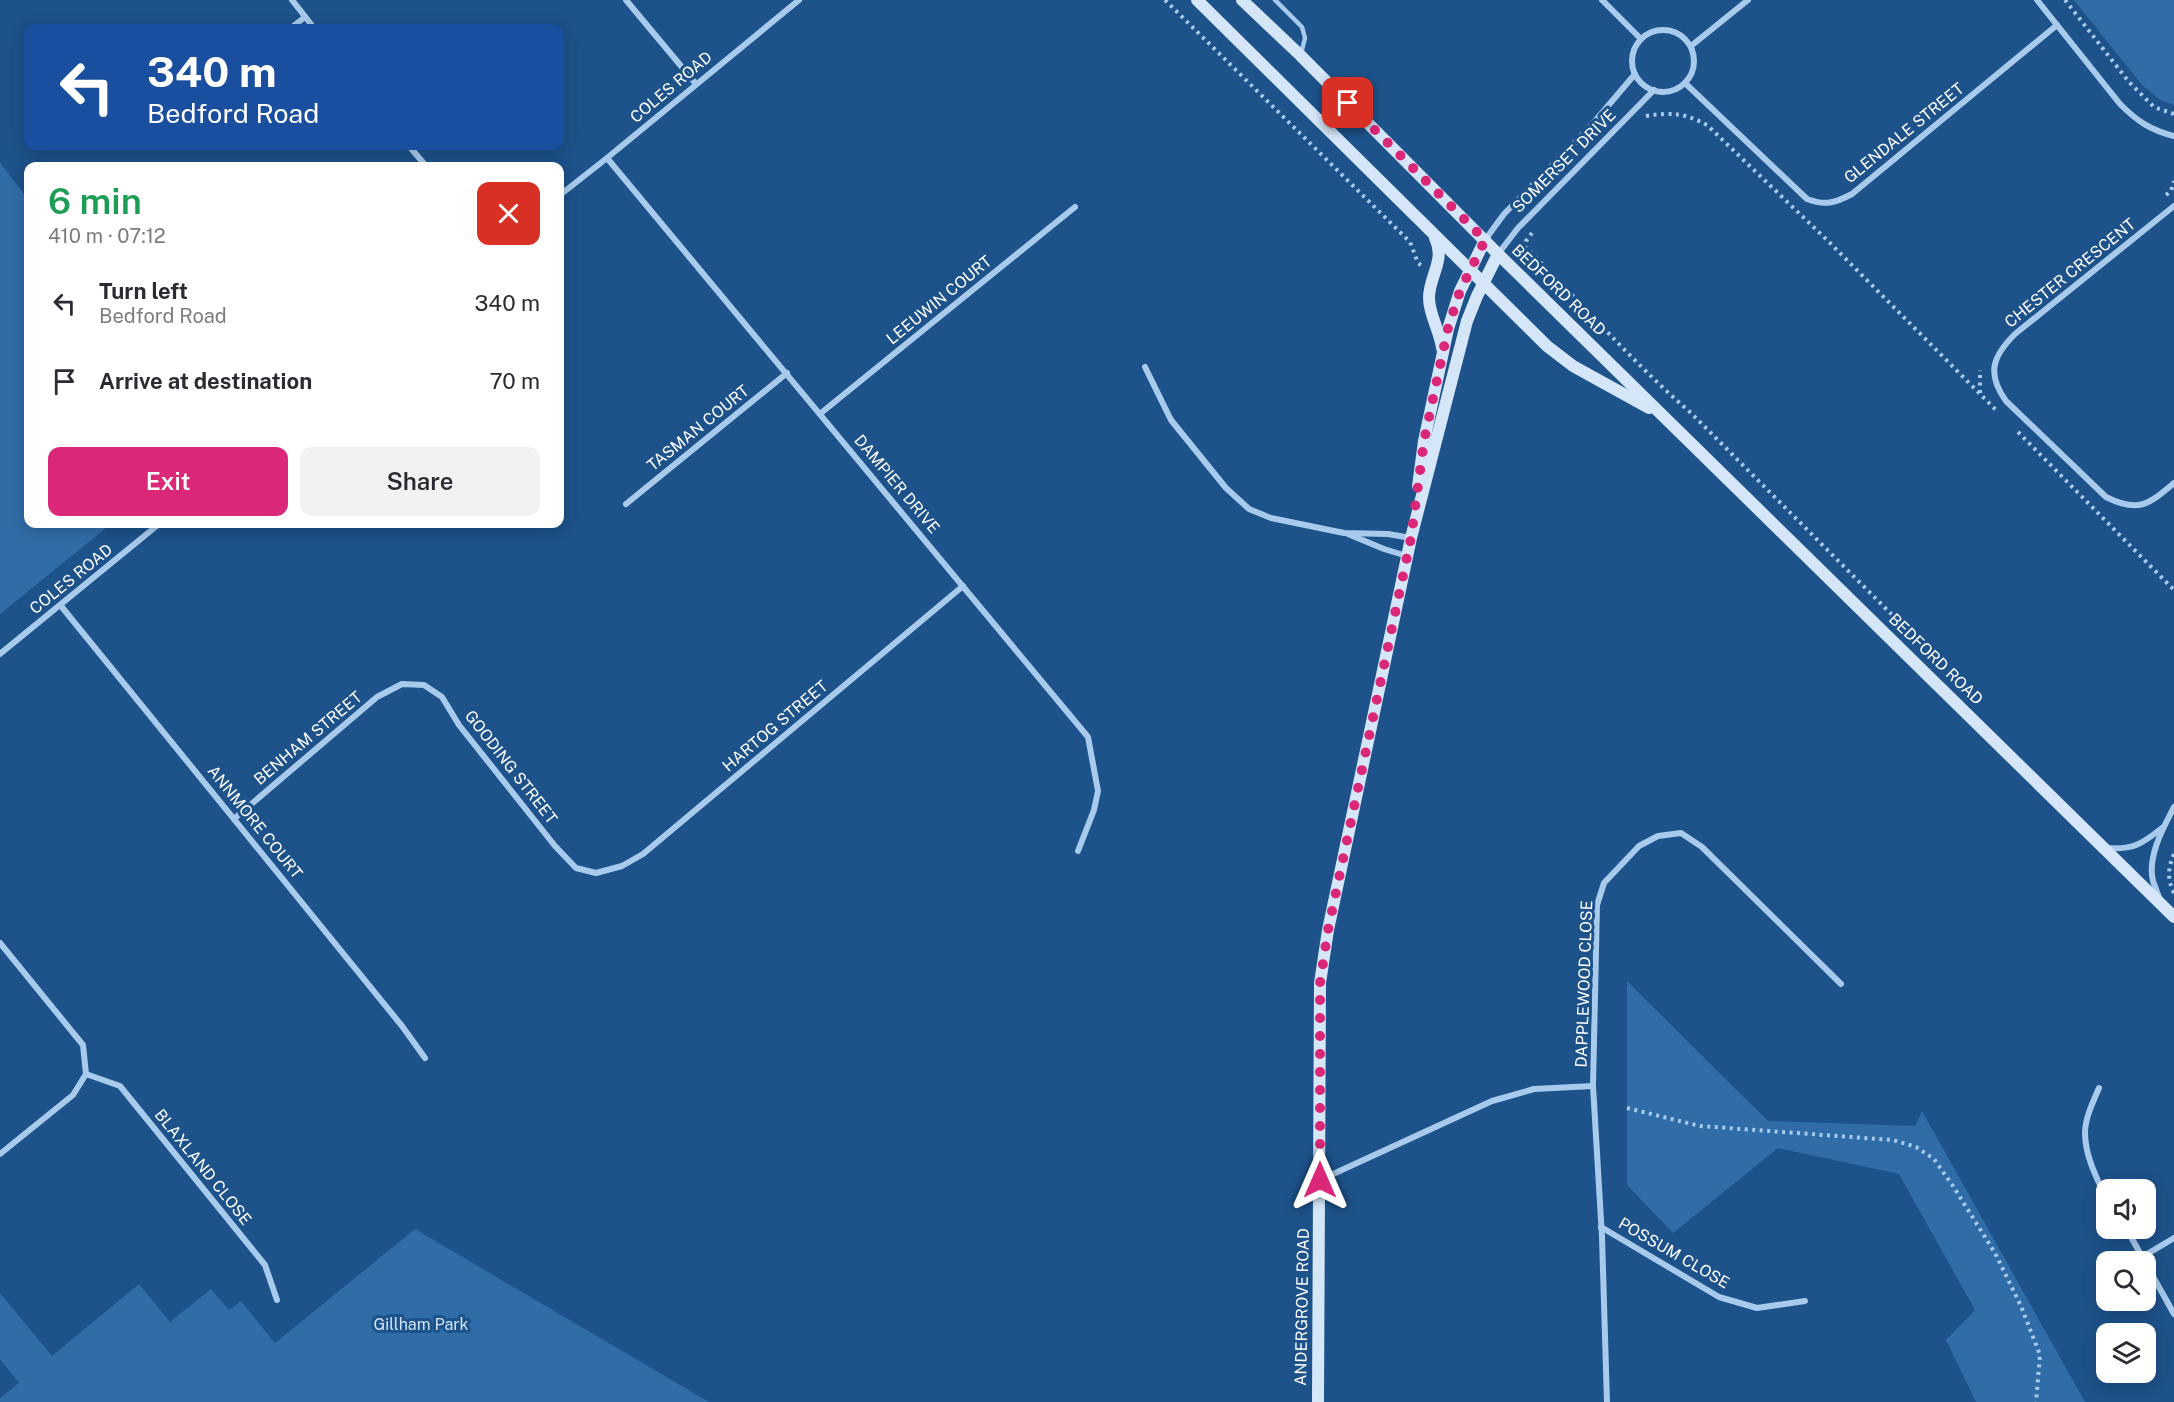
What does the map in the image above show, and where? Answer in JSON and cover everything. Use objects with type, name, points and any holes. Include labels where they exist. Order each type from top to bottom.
[{"type":"street","points":[[292,0],[311,24]]},
{"type":"street","points":[[626,0],[696,84]]},
{"type":"street","name":"COLES ROAD","points":[[564,192],[799,0]]},
{"type":"street","name":"BEDFORD ROAD","points":[[1197,0],[1547,346],[1563,359],[1630,396],[1674,426]]},
{"type":"street","name":"BEDFORD ROAD","points":[[1242,0],[2174,917]]},
{"type":"street","points":[[1602,0],[1641,39]]},
{"type":"street","points":[[1691,46],[1748,0]]},
{"type":"street","points":[[2037,0],[2120,104],[2134,118],[2155,131],[2174,136]]},
{"type":"street","points":[[296,24],[305,17]]},
{"type":"street","name":"GLENDALE STREET","points":[[1685,83],[1807,200],[1827,204],[1838,202],[1852,194],[2057,25]]},
{"type":"street","points":[[1658,30],[1677,32],[1691,46],[1694,55],[1695,65],[1685,83],[1670,91],[1646,87],[1635,74],[1632,62],[1641,39],[1658,30]]},
{"type":"street","name":"SOMERSET DRIVE","points":[[1485,240],[1504,214],[1590,127],[1635,74]]},
{"type":"street","name":"SOMERSET DRIVE","points":[[1498,254],[1518,228],[1654,90]]},
{"type":"street","points":[[412,150],[423,162]]},
{"type":"street","name":"DAMPIER DRIVE","points":[[607,158],[1088,737],[1098,791],[1094,810],[1078,851]]},
{"type":"street","name":"CHESTER CRESCENT","points":[[2174,206],[2015,334],[2000,349],[1994,367],[1996,387],[2006,400],[2106,497],[2122,505],[2137,507],[2158,496],[2174,483]]},
{"type":"street","name":"LEEUWIN COURT","points":[[821,413],[1074,207]]},
{"type":"street","points":[[1431,231],[1438,244],[1439,257],[1429,300],[1441,344],[1441,365]]},
{"type":"street","name":"ANDERGROVE ROAD","points":[[1411,538],[1424,441],[1454,309],[1485,240]]},
{"type":"street","name":"ANDERGROVE ROAD","points":[[1318,1402],[1320,983],[1326,941],[1411,538],[1464,334],[1472,309],[1498,254]]},
{"type":"street","points":[[1145,367],[1171,420],[1239,502],[1263,516],[1344,533],[1407,556]]},
{"type":"street","name":"TASMAN COURT","points":[[626,504],[787,373]]},
{"type":"street","name":"COLES ROAD","points":[[0,654],[154,528]]},
{"type":"street","points":[[1344,533],[1388,534],[1411,538]]},
{"type":"street","name":"HARTOG STREET","points":[[596,873],[622,866],[643,854],[963,586]]},
{"type":"street","name":"ANNMORE COURT","points":[[61,606],[235,818],[402,1026],[425,1058]]},
{"type":"street","name":"GOODING STREET","points":[[402,684],[424,685],[441,697],[459,725],[555,846],[576,868],[596,873]]},
{"type":"street","name":"BENHAM STREET","points":[[235,818],[377,697],[402,684]]},
{"type":"street","points":[[2163,906],[2153,879],[2155,854],[2163,828],[2174,807]]},
{"type":"street","points":[[2105,848],[2125,850],[2143,843],[2163,828]]},
{"type":"street","name":"DAPPLEWOOD CLOSE","points":[[1607,1402],[1593,1086],[1597,905],[1604,883],[1639,846],[1658,836],[1681,833],[1702,847],[1841,984]]},
{"type":"street","points":[[0,943],[83,1046],[87,1074],[73,1095],[0,1154]]},
{"type":"street","name":"BLAXLAND CLOSE","points":[[87,1074],[120,1086],[265,1265],[277,1300]]},
{"type":"street","points":[[1320,1180],[1492,1101],[1534,1089],[1593,1086]]},
{"type":"street","points":[[2096,1179],[2085,1134],[2089,1110],[2098,1088]]},
{"type":"street","name":"POSSUM CLOSE","points":[[1601,1227],[1719,1296],[1757,1308],[1805,1301]]},
{"type":"street","points":[[2152,1251],[2174,1238]]},
{"type":"street","points":[[2156,1282],[2174,1314]]},
{"type":"lane","points":[[1275,0],[1302,27],[1305,38],[1300,55]]},
{"type":"path","points":[[1165,0],[1410,242],[1418,263],[1425,268]]},
{"type":"path","points":[[2065,0],[2129,82],[2154,107],[2174,114]]},
{"type":"path","points":[[1639,122],[1645,116],[1670,112],[1691,116],[1707,125],[1827,240],[2004,418]]},
{"type":"path","points":[[1540,225],[1526,242],[1525,248],[1571,292],[1651,378],[1691,413],[1940,664]]},
{"type":"path","points":[[2012,426],[2174,590]]},
{"type":"path","points":[[2155,854],[2168,867]]},
{"type":"path","points":[[2174,854],[2168,867],[2169,884],[2174,893]]},
{"type":"path","points":[[1627,1108],[1700,1126],[1893,1140],[1926,1152],[1943,1170],[1995,1253],[2021,1306],[2040,1355],[2036,1402]]},
{"type":"green space","points":[[2074,0],[2174,0],[2174,105],[2160,100],[2142,85]]},
{"type":"green space","points":[[0,163],[24,194],[24,528],[106,528],[0,614]]},
{"type":"green space","points":[[1627,981],[1768,1121],[1915,1126],[1922,1111],[2085,1402],[1976,1402],[1946,1340],[1975,1310],[1899,1174],[1778,1148],[1673,1233],[1627,1185]]},
{"type":"green space","name":"Gillham Park","points":[[415,1229],[709,1402],[0,1402],[0,1398],[19,1383],[0,1359],[0,1293],[52,1356],[139,1284],[170,1322],[211,1289],[229,1310],[241,1301],[275,1343]]},
{"type":"route","points":[[1320,1180],[1320,983],[1328,930],[1411,538],[1424,441],[1448,328],[1460,291],[1485,240],[1348,103]]}]
